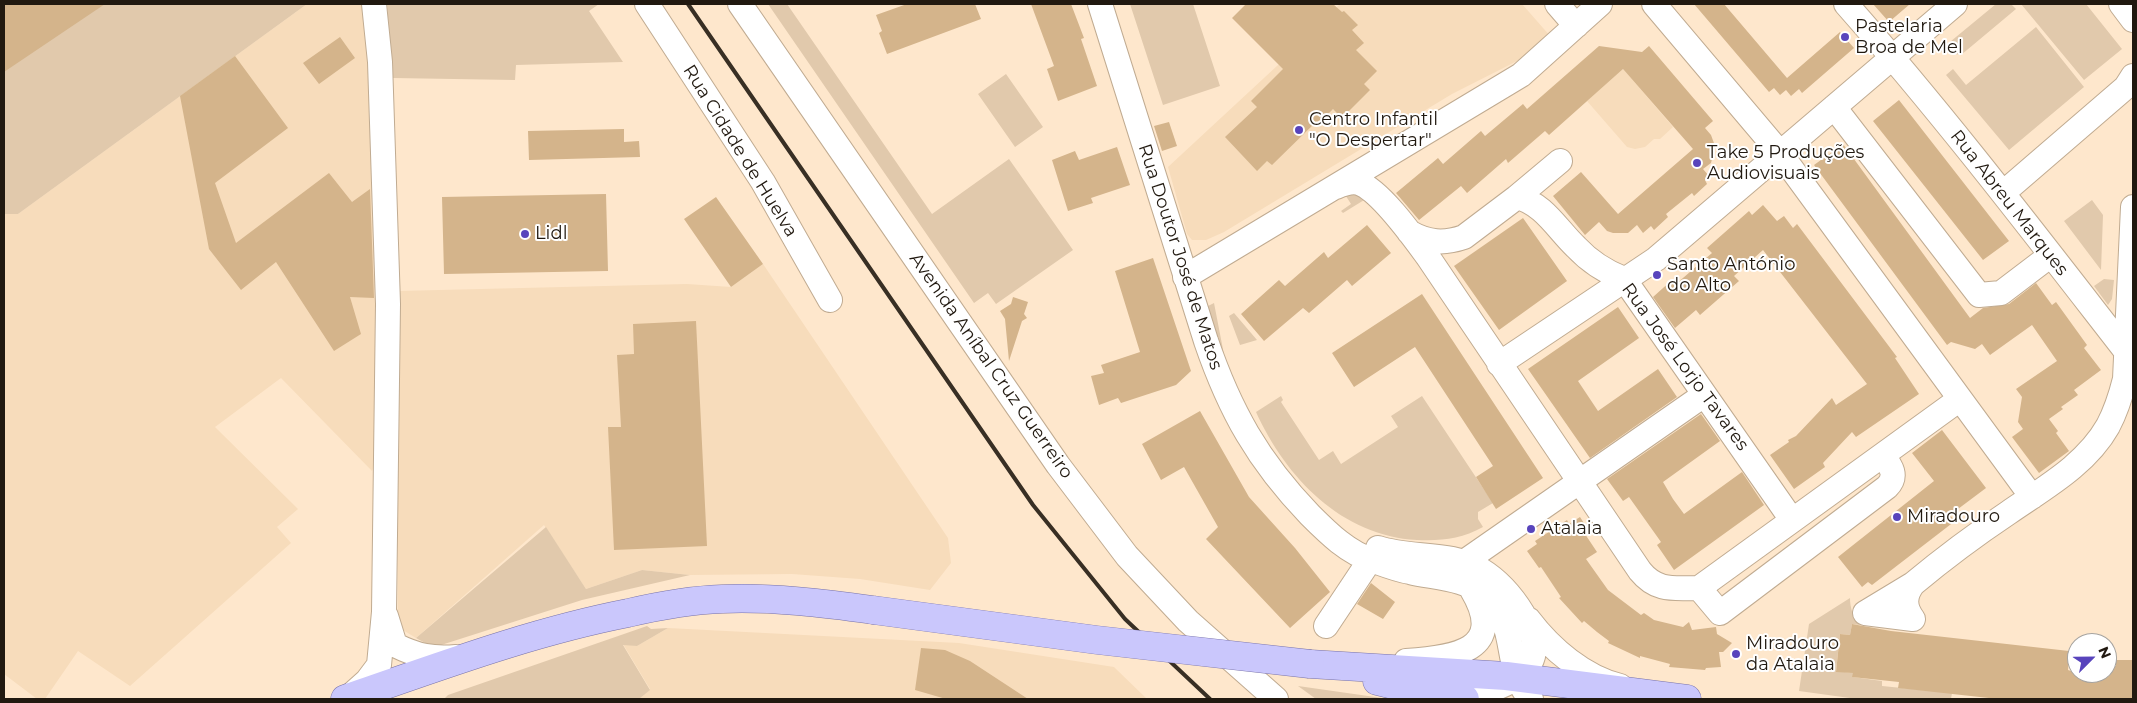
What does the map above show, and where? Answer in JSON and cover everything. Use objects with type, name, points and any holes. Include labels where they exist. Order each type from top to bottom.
[{"type":"main road","points":[[346,699],[475,655],[583,622],[659,606],[720,599],[816,602],[1097,640],[1524,688],[1656,695],[1687,699]]},
{"type":"main road","points":[[1310,664],[1438,696],[1465,699]]},
{"type":"street","points":[[346,699],[367,681],[379,665],[384,612],[388,304],[380,62],[374,4]]},
{"type":"street","name":"Rua Cidade de Huelva","points":[[648,4],[763,182],[830,300]]},
{"type":"street","name":"Avenida Aníbal Cruz Guerreiro","points":[[740,4],[1058,465],[1127,556],[1188,621],[1276,699]]},
{"type":"street","name":"Rua Doutor José de Matos","points":[[1100,4],[1215,369],[1233,410],[1254,446],[1291,495]]},
{"type":"street","points":[[1557,4],[1576,26]]},
{"type":"street","points":[[1185,278],[1522,75],[1600,4]]},
{"type":"street","points":[[1654,4],[1780,153],[2032,497]]},
{"type":"street","name":"Rua Abreu Marques","points":[[1846,4],[1892,57],[2003,193],[2125,350]]},
{"type":"street","points":[[1499,364],[1656,259],[1955,4]]},
{"type":"street","points":[[2121,4],[2133,20]]},
{"type":"street","points":[[2003,193],[2122,103],[2126,87],[2133,76]]},
{"type":"street","points":[[1834,107],[1979,295],[2001,293],[2051,255]]},
{"type":"street","points":[[1377,196],[1378,167],[1388,156]]},
{"type":"street","points":[[1440,276],[1440,262],[1442,258],[1464,237],[1517,198],[1560,161]]},
{"type":"street","points":[[1336,187],[1358,182],[1377,196],[1410,232],[1640,571],[1650,582],[1670,588],[1699,588],[1960,399]]},
{"type":"street","name":"Rua José Lorjo Tavares","points":[[1517,198],[1535,204],[1576,248],[1595,264],[1624,279],[1792,520]]},
{"type":"street","points":[[1912,584],[1905,602],[1906,609],[1912,619],[1865,613],[1912,584],[2008,513],[2065,474],[2108,427],[2125,379],[2133,207]]},
{"type":"street","points":[[1410,232],[1418,237],[1436,242],[1464,237]]},
{"type":"street","points":[[1461,576],[1580,483],[1704,395]]},
{"type":"street","points":[[1699,588],[1720,613],[1887,487],[1894,478],[1893,471],[1883,456]]},
{"type":"street","points":[[1291,495],[1332,538],[1370,560],[1409,572],[1461,576],[1479,568],[1491,576],[1512,597],[1545,640],[1576,664],[1605,693]]},
{"type":"street","points":[[1291,495],[1333,529],[1369,545],[1461,576],[1487,596],[1500,612],[1510,640],[1512,664],[1524,688]]},
{"type":"street","points":[[1326,626],[1370,560]]},
{"type":"street","points":[[1337,666],[1422,660],[1451,656],[1468,650],[1480,638],[1484,622],[1481,608],[1461,576]]},
{"type":"street","points":[[1512,597],[1527,622],[1534,644],[1532,662],[1527,671],[1524,688]]},
{"type":"street","points":[[384,612],[395,645],[411,653],[436,659],[475,655]]},
{"type":"street","points":[[1576,664],[1612,684],[1656,695]]},
{"type":"street","points":[[1375,680],[1473,692],[1496,688],[1524,688]]},
{"type":"shaded area","points":[[4,4],[307,4],[18,214],[4,214]]},
{"type":"shaded area","points":[[307,4],[363,4],[377,169],[379,455],[372,471],[281,378],[215,427],[298,509],[277,527],[291,543],[130,686],[78,651],[45,699],[37,699],[4,674],[4,214],[18,214]]},
{"type":"shaded area","points":[[387,4],[599,4],[589,11],[623,62],[516,65],[515,80],[393,78]]},
{"type":"shaded area","points":[[768,4],[787,4],[932,214],[1009,159],[1073,250],[996,304],[988,293],[974,303]]},
{"type":"shaded area","points":[[1130,4],[1193,4],[1220,86],[1163,105]]},
{"type":"shaded area","name":"Centro Infantil \"O Despertar\"","points":[[1340,4],[1522,4],[1551,37],[1523,58],[1452,94],[1224,232],[1206,240],[1192,240],[1187,234],[1168,167],[1278,65]]},
{"type":"shaded area","points":[[1996,4],[2011,4],[2016,9],[1961,55],[1939,51]]},
{"type":"shaded area","points":[[2021,4],[2086,4],[2122,49],[2084,80]]},
{"type":"shaded area","points":[[2036,27],[2084,87],[2009,150],[1946,75],[1953,69],[1966,85]]},
{"type":"shaded area","points":[[1623,69],[1673,127],[1660,139],[1654,139],[1645,147],[1635,149],[1627,147],[1587,101]]},
{"type":"shaded area","points":[[1006,74],[1043,127],[1015,147],[978,94]]},
{"type":"shaded area","points":[[1351,189],[1369,197],[1343,213],[1341,211],[1351,204],[1344,193]]},
{"type":"shaded area","points":[[2092,200],[2103,215],[2101,270],[2064,221]]},
{"type":"shaded area","points":[[763,264],[948,538],[951,563],[930,590],[860,579],[792,574],[690,575],[642,570],[586,589],[544,525],[416,638],[398,627],[398,291],[687,284],[731,287]]},
{"type":"shaded area","points":[[2104,279],[2114,280],[2112,299],[2108,305],[2094,286]]},
{"type":"shaded area","points":[[1214,303],[1227,370],[1204,308]]},
{"type":"shaded area","points":[[1234,313],[1257,340],[1240,345],[1229,316]]},
{"type":"shaded area","points":[[1281,396],[1283,400],[1281,402],[1319,460],[1333,451],[1341,464],[1398,427],[1391,416],[1422,396],[1493,503],[1478,512],[1478,519],[1483,527],[1451,538],[1417,540],[1390,536],[1364,528],[1341,515],[1300,480],[1268,436],[1256,412]]},
{"type":"shaded area","points":[[546,527],[586,589],[642,570],[690,575],[582,600],[438,646],[427,644],[416,638]]},
{"type":"shaded area","points":[[1850,598],[1852,612],[1860,625],[1852,624],[1850,635],[1840,634],[1836,671],[1853,673],[1853,677],[1882,681],[1882,686],[1952,693],[1951,699],[1857,699],[1799,691],[1809,624]]},
{"type":"shaded area","points":[[647,626],[651,629],[668,628],[637,646],[623,645],[650,690],[639,699],[444,699],[448,695]]},
{"type":"shaded area","points":[[668,628],[959,643],[1114,667],[1147,699],[639,699],[650,689],[623,644],[637,646]]},
{"type":"shaded area","points":[[1298,686],[1389,699],[1316,699]]},
{"type":"building","points":[[4,4],[105,4],[4,72]]},
{"type":"building","points":[[907,4],[975,4],[981,19],[887,54],[879,33],[882,31],[876,15]]},
{"type":"building","points":[[1031,4],[1071,4],[1084,38],[1081,39],[1097,86],[1058,101],[1047,69],[1054,66]]},
{"type":"building","points":[[1246,4],[1333,4],[1342,12],[1344,11],[1358,25],[1352,30],[1364,43],[1356,50],[1377,71],[1364,84],[1370,90],[1342,118],[1333,109],[1319,123],[1317,121],[1272,165],[1267,161],[1257,171],[1225,137],[1257,107],[1251,101],[1283,69],[1232,18]]},
{"type":"building","points":[[1694,4],[1724,4],[1787,78],[1840,32],[1854,48],[1802,93],[1799,89],[1791,96],[1786,90],[1780,95],[1774,88],[1769,92]]},
{"type":"building","points":[[1873,4],[1910,4],[1889,22]]},
{"type":"building","points":[[340,37],[355,58],[319,84],[303,63]]},
{"type":"building","points":[[1599,46],[1642,52],[1649,46],[1713,121],[1705,128],[1711,135],[1715,146],[1711,163],[1703,169],[1709,176],[1705,180],[1707,184],[1694,196],[1692,193],[1666,214],[1668,217],[1654,230],[1651,226],[1643,233],[1637,225],[1628,233],[1613,233],[1607,231],[1599,222],[1585,235],[1553,196],[1581,172],[1618,214],[1693,149],[1623,69],[1549,135],[1545,131],[1508,163],[1506,159],[1467,193],[1461,186],[1419,220],[1396,193],[1438,158],[1443,164],[1481,131],[1485,136],[1523,104],[1527,109]]},
{"type":"building","points":[[235,56],[288,128],[215,183],[236,243],[329,173],[352,202],[370,189],[374,298],[350,297],[361,334],[334,351],[276,262],[241,290],[209,249],[180,96]]},
{"type":"building","points":[[1899,100],[2009,241],[1983,260],[1873,121]]},
{"type":"building","points":[[1169,122],[1177,146],[1162,151],[1154,126]]},
{"type":"building","points":[[624,129],[624,142],[639,141],[640,157],[529,160],[528,131]]},
{"type":"building","points":[[1843,144],[1970,318],[1983,308],[2009,304],[2036,283],[2052,305],[2056,302],[2087,345],[2084,348],[2101,370],[2074,390],[2078,395],[2061,407],[2063,409],[2049,419],[2069,451],[2039,473],[2012,437],[2023,429],[2018,422],[2022,397],[2016,389],[2057,361],[2032,325],[1990,355],[1982,344],[1975,349],[1951,342],[1947,345],[1814,165]]},
{"type":"building","points":[[1117,147],[1130,185],[1091,198],[1093,203],[1068,211],[1052,160],[1075,151],[1079,160]]},
{"type":"building","name":"Lidl","points":[[606,194],[608,271],[444,274],[442,197]]},
{"type":"building","points":[[716,197],[763,264],[731,287],[684,219]]},
{"type":"building","points":[[1763,205],[1777,221],[1784,216],[1793,228],[1797,224],[1897,357],[1895,358],[1919,394],[1856,437],[1852,432],[1823,463],[1825,467],[1794,489],[1770,455],[1796,436],[1832,398],[1836,405],[1867,384],[1763,250],[1734,276],[1739,281],[1700,315],[1696,310],[1675,328],[1653,297],[1672,280],[1676,284],[1712,253],[1707,248],[1749,211],[1752,215]]},
{"type":"building","points":[[1523,218],[1567,281],[1499,330],[1454,266]]},
{"type":"building","points":[[1367,225],[1391,253],[1352,286],[1347,280],[1309,313],[1303,308],[1264,341],[1241,314],[1279,280],[1285,286],[1324,252],[1328,258]]},
{"type":"building","points":[[1153,258],[1191,371],[1176,385],[1121,403],[1118,398],[1099,405],[1091,376],[1104,373],[1101,365],[1140,352],[1115,271]]},
{"type":"building","points":[[1422,294],[1543,478],[1496,509],[1476,477],[1493,466],[1415,347],[1354,387],[1332,353]]},
{"type":"building","points":[[1013,297],[1028,302],[1024,314],[1027,318],[1022,321],[1009,361],[1005,319],[1000,311],[1011,304]]},
{"type":"building","points":[[1618,307],[1639,338],[1578,381],[1598,411],[1658,369],[1677,397],[1590,458],[1528,369]]},
{"type":"building","points":[[696,321],[707,546],[614,550],[608,427],[621,427],[617,355],[634,354],[633,324]]},
{"type":"building","points":[[1200,411],[1249,497],[1295,548],[1330,592],[1290,628],[1206,539],[1218,527],[1184,467],[1161,480],[1142,444]]},
{"type":"building","points":[[1701,414],[1720,441],[1663,482],[1673,499],[1684,514],[1742,472],[1764,505],[1674,570],[1657,545],[1661,542],[1629,497],[1623,501],[1607,479]]},
{"type":"building","points":[[1942,430],[1986,488],[1950,515],[1955,521],[1872,585],[1868,582],[1862,587],[1838,557],[1934,481],[1912,453]]},
{"type":"building","points":[[1580,517],[1589,531],[1585,534],[1597,552],[1586,559],[1608,590],[1641,615],[1644,613],[1654,620],[1683,627],[1689,622],[1692,630],[1716,627],[1717,634],[1732,643],[1723,652],[1719,652],[1721,667],[1706,668],[1705,670],[1669,667],[1670,664],[1640,656],[1640,658],[1608,643],[1609,641],[1584,621],[1582,623],[1559,598],[1561,597],[1541,567],[1539,568],[1527,551],[1537,544],[1535,541],[1567,520],[1569,524]]},
{"type":"building","points":[[1371,583],[1395,602],[1383,619],[1357,604]]},
{"type":"building","points":[[1852,624],[1891,631],[2067,651],[2067,683],[2117,683],[2117,660],[2132,660],[2132,699],[1998,699],[1898,688],[1899,682],[1852,677],[1853,673],[1836,672],[1840,634],[1850,635]]},
{"type":"building","points":[[921,648],[945,650],[970,661],[1028,699],[946,699],[915,690]]},
{"type":"railway","points":[[688,4],[1033,505],[1125,619],[1210,699]]},
{"type":"place","name":"Pastelaria Broa de Mel","points":[[1845,37]]},
{"type":"place","name":"Centro Infantil \"O Despertar\"","points":[[1299,130]]},
{"type":"place","name":"Take 5 Produções Audiovisuais","points":[[1697,163]]},
{"type":"place","name":"Lidl","points":[[525,234]]},
{"type":"place","name":"Santo António do Alto","points":[[1657,275]]},
{"type":"place","name":"Miradouro","points":[[1897,517]]},
{"type":"place","name":"Atalaia","points":[[1531,529]]},
{"type":"place","name":"Miradouro da Atalaia","points":[[1736,654]]}]
